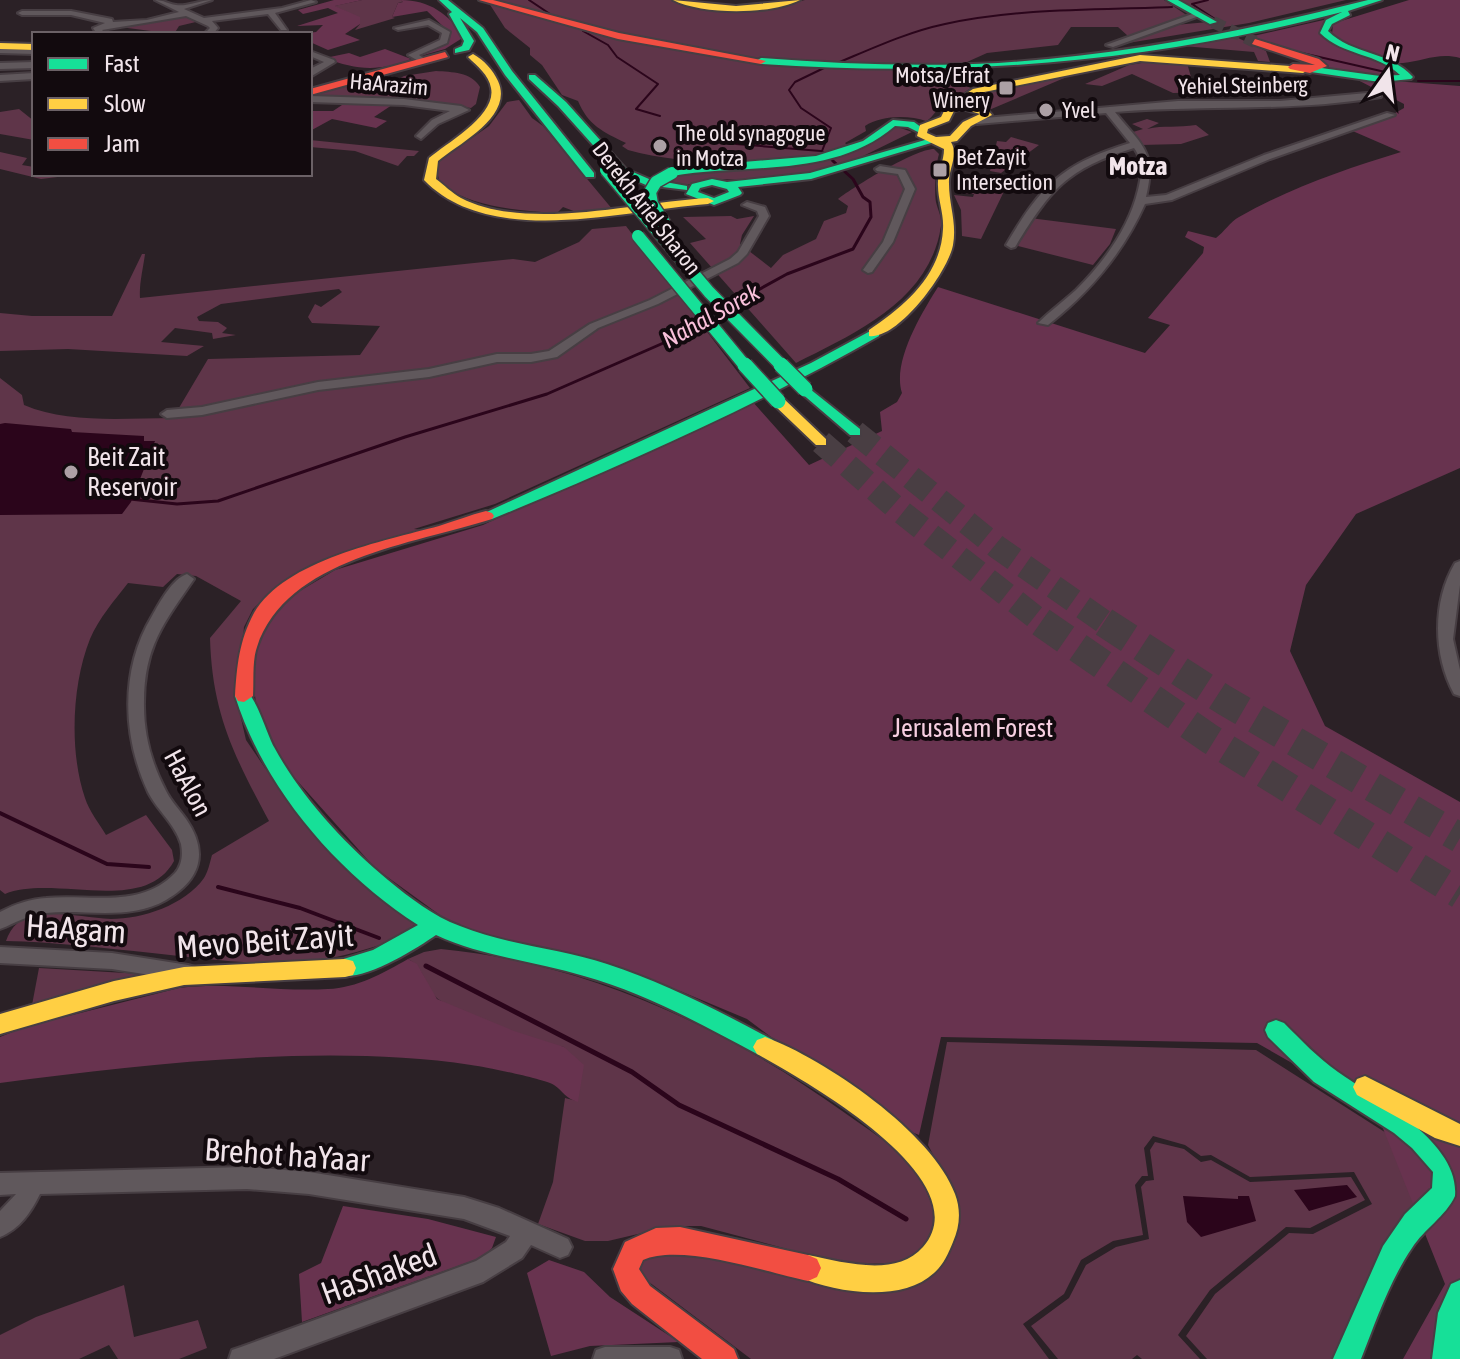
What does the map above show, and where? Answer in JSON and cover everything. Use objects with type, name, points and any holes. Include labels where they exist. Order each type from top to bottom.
[{"type":"main road","points":[[440,0],[457,18],[469,41],[461,59]]},
{"type":"main road","name":"Derekh Ariel Sharon","points":[[440,0],[466,16],[480,30],[508,73],[709,292],[805,389],[855,432]]},
{"type":"main road","name":"Derekh Ariel Sharon","points":[[476,0],[518,65],[584,140],[598,173],[718,336],[821,442]]},
{"type":"main road","points":[[483,0],[619,38],[745,60],[867,69],[1023,62],[1264,28],[1378,0]]},
{"type":"main road","points":[[502,0],[631,34],[756,54],[887,62],[1023,62],[1254,24],[1354,0]]},
{"type":"main road","points":[[678,0],[704,8],[734,11],[766,8],[796,0]]},
{"type":"main road","points":[[1171,0],[1206,18]]},
{"type":"main road","points":[[709,292],[650,197],[656,182],[672,173],[699,167],[871,163],[929,136],[948,111],[955,107],[979,109],[1131,59],[1170,58],[1258,66],[1303,65],[1397,80],[1408,77],[1406,71],[1342,48],[1324,36],[1323,28],[1334,18],[1378,0]]},
{"type":"main road","points":[[1262,45],[1303,65]]},
{"type":"main road","points":[[0,49],[32,50]]},
{"type":"main road","points":[[312,91],[415,62],[461,59],[496,87],[498,97],[488,118],[437,154],[431,163],[430,180],[444,195],[480,208],[536,214],[593,215],[650,208],[698,193],[712,182],[737,194],[822,165],[843,152],[869,143],[893,123],[914,125],[951,150],[941,180],[949,233],[932,279],[902,313],[871,335],[502,511],[323,568],[285,588],[260,612],[245,641],[242,657],[245,705],[259,742],[282,777],[353,856],[398,899],[435,925],[471,938],[558,959],[624,980],[726,1024],[788,1059],[840,1094],[909,1148],[943,1185],[951,1207],[951,1227],[945,1245],[924,1265],[895,1278],[872,1280],[847,1276],[680,1240],[651,1242],[634,1251],[626,1269],[635,1289],[724,1359]]},
{"type":"main road","points":[[518,65],[562,104],[622,171],[660,185],[698,193]]},
{"type":"main road","points":[[944,198],[948,175],[959,150],[959,136],[979,109]]},
{"type":"main road","points":[[871,163],[902,145],[929,136],[959,136]]},
{"type":"main road","points":[[905,149],[926,145],[940,147],[947,152],[947,162]]},
{"type":"main road","name":"Mevo Beit Zayit","points":[[0,1024],[159,980],[194,974],[316,973],[352,969],[388,956],[435,925]]},
{"type":"main road","points":[[1347,1359],[1373,1288],[1386,1263],[1423,1212],[1445,1190],[1447,1174],[1440,1158],[1423,1142],[1341,1088],[1276,1030],[1371,1091],[1444,1130],[1460,1135]]},
{"type":"main road","points":[[1446,1359],[1451,1313],[1460,1293]]},
{"type":"street","points":[[159,0],[204,20],[214,28],[210,32]]},
{"type":"street","points":[[177,8],[208,0]]},
{"type":"street","points":[[262,2],[284,28]]},
{"type":"street","points":[[204,20],[312,2]]},
{"type":"street","points":[[22,13],[71,13],[111,22],[108,25]]},
{"type":"street","points":[[99,32],[96,30],[108,25],[147,22],[187,13]]},
{"type":"street","points":[[1110,45],[1206,18]]},
{"type":"street","points":[[398,28],[429,22],[446,32],[444,41],[412,55],[415,62]]},
{"type":"street","points":[[312,54],[331,62],[312,72]]},
{"type":"street","points":[[0,66],[32,65]]},
{"type":"street","points":[[5,78],[32,76]]},
{"type":"street","points":[[5,78],[32,85]]},
{"type":"street","name":"Yehiel Steinberg","points":[[979,109],[1013,120],[1178,104],[1280,104],[1378,95]]},
{"type":"street","name":"HaArazim","points":[[312,99],[404,102],[463,110],[435,122],[421,136]]},
{"type":"street","points":[[1044,323],[1066,305],[1112,254],[1141,201],[1146,163],[1137,144],[1109,110]]},
{"type":"street","points":[[1141,201],[1168,198],[1267,157],[1390,115]]},
{"type":"street","points":[[1011,245],[1030,210],[1052,184],[1086,162],[1137,144]]},
{"type":"street","points":[[868,270],[881,258],[910,189],[902,172],[871,163]]},
{"type":"street","points":[[167,414],[202,411],[318,386],[429,373],[497,358],[531,358],[553,354],[594,326],[654,302],[739,257],[764,216],[761,209],[737,194]]},
{"type":"street","points":[[1460,566],[1452,596],[1446,648],[1460,690]]},
{"type":"street","name":"HaAlon","points":[[0,921],[22,909],[43,904],[109,906],[142,902],[169,889],[187,870],[191,847],[158,794],[146,766],[135,709],[136,682],[148,634],[165,604],[187,579]]},
{"type":"street","name":"HaAgam","points":[[0,955],[112,961],[194,974]]},
{"type":"street","name":"Brehot haYaar","points":[[0,1184],[247,1178],[287,1180],[450,1205],[488,1215],[560,1247]]},
{"type":"street","points":[[0,1226],[21,1207],[34,1183]]},
{"type":"street","name":"HaShaked","points":[[241,1359],[483,1270],[514,1250],[527,1231]]},
{"type":"street","points":[[605,1359],[670,1359]]},
{"type":"shaded area","points":[[362,0],[404,1],[398,3],[392,17],[395,18],[355,30],[360,24],[347,12],[334,6]]},
{"type":"shaded area","points":[[487,0],[672,0],[704,7],[738,9],[805,0],[1164,0],[1188,16],[1128,36],[1118,27],[1071,27],[1058,45],[987,53],[938,75],[971,88],[929,119],[895,117],[872,122],[865,126],[866,131],[845,143],[850,148],[768,161],[710,162],[654,156],[622,146],[626,143],[597,127],[578,101],[562,95],[542,65],[530,55],[530,48],[505,28]]},
{"type":"shaded area","points":[[1176,0],[1346,0],[1249,23],[1122,44],[1175,25],[1208,22]]},
{"type":"shaded area","points":[[186,15],[200,21],[179,26],[175,32],[120,27]]},
{"type":"shaded area","points":[[1236,37],[1266,51],[1270,62],[1258,61],[1254,52],[1183,46]]},
{"type":"shaded area","points":[[1154,61],[1187,63],[1193,84],[1217,86],[1218,92],[1173,93],[1132,74],[1102,86],[1085,84],[1129,65]]},
{"type":"shaded area","points":[[436,71],[472,78],[480,87],[476,104],[471,108],[406,99],[312,98],[312,94],[360,82],[385,86],[404,76]]},
{"type":"shaded area","points":[[1065,74],[1069,76],[989,110],[975,100],[977,95]]},
{"type":"shaded area","points":[[519,100],[613,210],[579,213],[563,207],[557,213],[511,209],[481,203],[440,184],[436,167],[439,161],[489,126],[507,102]]},
{"type":"shaded area","points":[[19,109],[32,119],[32,140],[0,134],[0,112]]},
{"type":"shaded area","points":[[1147,119],[1159,123],[1147,129],[1196,125],[1209,135],[1181,144],[1141,145],[1133,132],[1143,129],[1132,124]]},
{"type":"shaded area","points":[[895,126],[912,132],[855,160],[818,171],[759,180],[715,179],[686,185],[666,180],[695,170],[836,157]]},
{"type":"shaded area","points":[[1011,137],[1039,145],[1001,173],[990,171],[997,141],[1006,142]]},
{"type":"shaded area","points":[[312,140],[419,151],[414,156],[407,156],[398,166],[355,151],[312,147]]},
{"type":"shaded area","points":[[934,149],[939,154],[935,192],[941,226],[934,252],[922,275],[906,294],[865,326],[796,363],[690,243],[706,239],[683,217],[731,216],[737,219],[754,216],[740,244],[771,268],[783,255],[816,239],[824,221],[846,213],[848,206],[838,199],[900,161]]},
{"type":"shaded area","points":[[0,152],[27,158],[22,165],[32,167],[32,176],[66,176],[41,179],[0,169]]},
{"type":"shaded area","points":[[984,177],[1009,181],[981,239],[962,236],[961,210],[954,195],[973,197],[974,194],[960,193],[963,181],[980,184]]},
{"type":"shaded area","points":[[1030,218],[1116,229],[1110,244],[1093,265],[1018,246]]},
{"type":"shaded area","points":[[626,226],[750,388],[495,504],[414,529],[435,531],[275,588],[253,609],[244,627],[237,701],[246,740],[265,768],[417,922],[401,935],[377,946],[342,956],[288,963],[235,962],[6,941],[17,923],[31,916],[55,914],[111,919],[162,909],[196,888],[205,876],[212,855],[269,821],[235,754],[215,689],[210,638],[241,601],[196,576],[177,574],[163,587],[128,583],[98,624],[84,657],[76,697],[76,760],[87,803],[106,835],[146,815],[172,850],[174,861],[160,877],[142,887],[97,891],[25,889],[5,894],[0,890],[0,378],[22,395],[24,405],[41,411],[97,419],[173,418],[208,359],[360,355],[380,326],[312,323],[308,317],[315,304],[321,307],[342,292],[339,289],[221,304],[197,317],[199,321],[218,322],[227,328],[222,333],[236,335],[213,339],[212,333],[175,328],[161,342],[204,346],[187,356],[68,349],[0,351],[0,313],[112,316],[142,254],[145,254],[140,298],[513,259],[535,262],[579,242],[592,229]]},
{"type":"shaded area","name":"Beit Zait Reservoir","points":[[0,424],[71,429],[72,432],[144,436],[144,441],[155,441],[131,502],[122,514],[0,515]]},
{"type":"shaded area","points":[[441,949],[549,969],[602,985],[654,1004],[753,1053],[885,1142],[912,1166],[922,1181],[936,1216],[925,1247],[905,1263],[843,1264],[701,1226],[672,1226],[608,1241],[585,1241],[538,1224],[553,1182],[565,1098],[577,1101],[564,1047],[499,1027],[438,999],[418,968],[408,959]]},
{"type":"shaded area","points":[[39,968],[143,974],[32,1005]]},
{"type":"shaded area","points":[[947,1042],[1256,1050],[1449,1173],[1343,1359],[1207,1359],[1186,1336],[1215,1294],[1289,1233],[1313,1234],[1372,1204],[1354,1172],[1250,1177],[1211,1155],[1201,1156],[1185,1145],[1153,1136],[1144,1148],[1148,1176],[1142,1176],[1135,1185],[1143,1235],[1113,1241],[1081,1260],[1064,1294],[1023,1324],[1049,1359],[751,1359],[645,1279],[640,1267],[643,1259],[658,1250],[911,1287],[952,1190],[928,1145]]},
{"type":"shaded area","points":[[1155,1142],[1184,1149],[1201,1162],[1211,1160],[1250,1182],[1351,1177],[1365,1200],[1310,1228],[1286,1227],[1210,1290],[1178,1335],[1200,1359],[1142,1359],[1137,1355],[1132,1359],[1058,1359],[1031,1326],[1069,1298],[1086,1265],[1116,1247],[1149,1239],[1141,1187],[1146,1181],[1154,1180],[1150,1150]]},
{"type":"shaded area","points":[[1347,1185],[1357,1197],[1309,1211],[1294,1190]]},
{"type":"shaded area","points":[[1183,1196],[1238,1199],[1238,1196],[1249,1196],[1256,1221],[1201,1237],[1187,1222]]},
{"type":"shaded area","points":[[124,1285],[134,1337],[198,1320],[207,1348],[179,1359],[118,1359],[109,1345],[79,1359],[0,1359],[0,1335],[36,1317]]},
{"type":"green space","points":[[334,0],[362,0],[335,6],[360,17],[360,24],[345,34],[360,40],[328,50],[312,43],[312,32],[323,25],[297,26],[338,13],[328,8],[303,14],[298,10]]},
{"type":"green space","points":[[401,0],[421,3],[437,10],[464,37],[445,49],[417,57],[447,41],[449,32],[427,11],[392,17],[398,3],[403,2]]},
{"type":"green space","points":[[1409,0],[1460,0],[1460,58],[1438,56],[1396,63],[1365,53],[1332,34],[1333,25],[1341,21]]},
{"type":"green space","points":[[1328,19],[1320,32],[1396,71],[1398,75],[1328,70],[1329,66],[1323,61],[1249,37]]},
{"type":"green space","points":[[385,49],[411,59],[368,68],[325,58],[349,53],[360,57]]},
{"type":"green space","name":"Jerusalem Forest","points":[[1354,78],[1460,86],[1460,468],[1356,514],[1306,585],[1290,651],[1325,726],[1460,802],[1460,1359],[1403,1359],[1445,1284],[1380,1121],[1343,1092],[1257,1043],[941,1037],[919,1135],[884,1121],[747,1019],[680,991],[455,926],[375,868],[292,775],[259,724],[249,653],[261,626],[278,604],[335,570],[483,525],[752,401],[809,465],[882,431],[880,412],[897,402],[902,393],[901,367],[910,338],[938,287],[1145,353],[1170,325],[1148,318],[1203,253],[1204,247],[1185,237],[1188,231],[1216,238],[1236,219],[1278,197],[1339,172],[1401,152],[1348,129],[1390,116],[1404,108],[1404,104]]},
{"type":"green space","points":[[348,101],[395,103],[374,117],[387,121],[376,128],[332,119],[312,130],[312,111],[333,111]]},
{"type":"green space","points":[[408,959],[417,964],[437,999],[514,1031],[564,1047],[584,1065],[578,1102],[548,1082],[501,1071],[415,1059],[356,1056],[175,1063],[0,1083],[0,1037],[25,1027],[179,988],[339,988],[370,979]]},
{"type":"green space","points":[[343,1206],[428,1219],[496,1237],[492,1248],[483,1257],[302,1322],[299,1274],[321,1263]]},
{"type":"green space","points":[[549,1260],[584,1272],[610,1297],[679,1342],[590,1346],[551,1356],[527,1273]]},
{"type":"waterway","points":[[529,0],[550,14]]},
{"type":"waterway","points":[[1208,0],[1192,4],[1218,21]]},
{"type":"waterway","name":"Nahal Sorek","points":[[835,64],[889,41],[973,19],[1058,11],[1172,7]]},
{"type":"waterway","points":[[583,31],[608,45],[617,57],[658,84],[636,109],[660,116]]},
{"type":"waterway","points":[[1293,51],[1394,74]]},
{"type":"waterway","name":"Nahal Sorek","points":[[826,67],[795,82],[789,90],[801,108],[831,128],[822,151],[835,163]]},
{"type":"waterway","points":[[1418,81],[1460,81]]},
{"type":"waterway","points":[[736,144],[821,151]]},
{"type":"waterway","name":"Nahal Sorek","points":[[731,305],[787,274],[853,249],[871,217],[870,202],[863,197],[853,179],[833,161]]},
{"type":"waterway","name":"Nahal Sorek","points":[[130,499],[177,504],[218,501],[405,437],[547,394],[668,341],[699,323]]},
{"type":"waterway","points":[[0,813],[107,864],[149,867]]},
{"type":"waterway","points":[[218,887],[300,908],[379,938]]},
{"type":"waterway","points":[[426,966],[632,1072],[679,1105],[838,1179],[906,1219]]},
{"type":"tunnel","points":[[1213,22],[1255,42]]},
{"type":"tunnel","points":[[855,432],[997,547],[1106,623]]},
{"type":"tunnel","points":[[821,442],[895,507],[1044,624]]},
{"type":"tunnel","points":[[1041,622],[1210,739],[1460,894]]},
{"type":"tunnel","points":[[1106,623],[1224,700],[1460,838]]},
{"type":"traffic: fast","points":[[443,0],[480,30],[508,73],[590,175]]},
{"type":"traffic: fast","points":[[1171,0],[1213,22]]},
{"type":"traffic: fast","points":[[761,61],[918,68],[996,66],[1072,59],[1149,50],[1225,36],[1378,0]]},
{"type":"traffic: fast","points":[[1314,70],[1380,79],[1408,77],[1389,62],[1342,46],[1323,31],[1329,22],[1347,13]]},
{"type":"traffic: fast","points":[[453,14],[469,41],[466,48],[458,51]]},
{"type":"traffic: fast","points":[[532,77],[562,104],[622,171],[646,182],[683,188]]},
{"type":"traffic: fast","points":[[672,173],[792,162],[840,154],[867,143],[893,123],[910,124],[920,130]]},
{"type":"traffic: fast","points":[[728,185],[811,176],[936,140]]},
{"type":"traffic: fast","points":[[606,170],[709,292],[805,389]]},
{"type":"traffic: fast","points":[[665,224],[652,204],[650,192],[656,182],[672,173]]},
{"type":"traffic: fast","points":[[712,182],[731,186],[736,193],[714,202],[692,194],[696,186],[712,182]]},
{"type":"traffic: fast","points":[[638,236],[718,336],[778,401]]},
{"type":"traffic: fast","points":[[486,516],[557,487],[816,366],[874,333]]},
{"type":"traffic: fast","points":[[805,389],[855,432]]},
{"type":"traffic: fast","points":[[244,696],[270,758],[293,792],[349,857],[408,908],[435,925],[471,940],[568,962],[633,983],[765,1047]]},
{"type":"traffic: fast","points":[[345,968],[392,951],[435,925]]},
{"type":"traffic: fast","points":[[1276,1030],[1330,1080],[1421,1140],[1445,1170],[1444,1191],[1414,1223],[1392,1255],[1347,1359]]},
{"type":"traffic: fast","points":[[1446,1359],[1451,1313],[1460,1293]]},
{"type":"traffic: slow","points":[[677,0],[736,8],[796,0]]},
{"type":"traffic: slow","points":[[0,46],[32,47]]},
{"type":"traffic: slow","points":[[473,57],[490,74],[497,89],[495,103],[475,127],[433,160],[430,180],[456,200],[488,211],[524,216],[563,216],[708,201]]},
{"type":"traffic: slow","points":[[955,107],[976,91],[1140,58],[1303,70]]},
{"type":"traffic: slow","points":[[963,106],[981,109],[987,115],[967,124],[953,139],[935,140],[921,134],[924,127],[945,119],[950,109],[963,106]]},
{"type":"traffic: slow","points":[[874,333],[913,302],[942,263],[949,225],[943,181],[949,149],[948,145],[938,140]]},
{"type":"traffic: slow","points":[[778,401],[821,442]]},
{"type":"traffic: slow","points":[[0,1024],[114,991],[184,976],[345,968]]},
{"type":"traffic: slow","points":[[765,1047],[831,1085],[897,1135],[930,1171],[944,1201],[944,1233],[935,1253],[923,1266],[888,1278],[847,1276],[808,1268]]},
{"type":"traffic: slow","points":[[1365,1087],[1444,1130],[1460,1135]]},
{"type":"traffic: jam","points":[[483,0],[618,36],[761,61]]},
{"type":"traffic: jam","points":[[1255,42],[1316,61],[1322,66],[1310,70],[1293,67]]},
{"type":"traffic: jam","points":[[312,91],[445,55]]},
{"type":"traffic: jam","points":[[244,696],[247,649],[263,613],[289,587],[324,567],[363,552],[486,516]]},
{"type":"traffic: jam","points":[[724,1359],[641,1295],[630,1282],[626,1269],[634,1251],[656,1241],[680,1240],[808,1268]]},
{"type":"place","name":"Motsa/Efrat Winery","points":[[1006,88]]},
{"type":"place","name":"Yvel","points":[[1046,110]]},
{"type":"place","name":"The old synagogue in Motza","points":[[660,146]]},
{"type":"place","name":"Bet Zayit Intersection","points":[[940,170]]},
{"type":"place","name":"Beit Zait Reservoir","points":[[71,472]]},
{"type":"district","name":"Motza","points":[[1138,166]]}]
